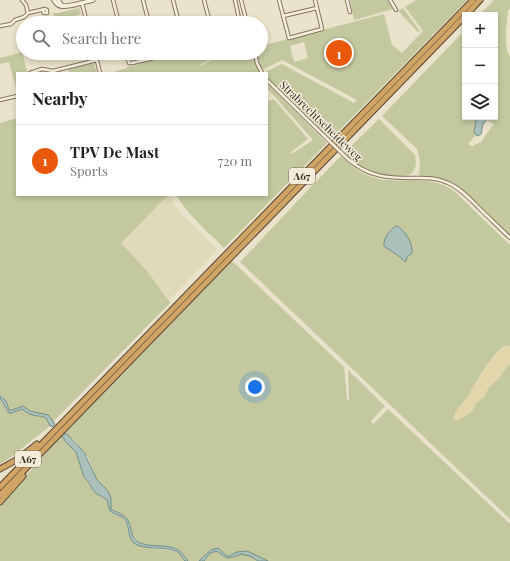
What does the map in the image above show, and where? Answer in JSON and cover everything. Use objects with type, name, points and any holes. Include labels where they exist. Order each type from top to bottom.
[{"type":"highway","name":"A67","points":[[0,495],[33,461],[59,430],[472,0]]},
{"type":"highway","name":"A67","points":[[468,12],[480,0]]},
{"type":"highway","name":"A67","points":[[0,487],[59,430],[462,18]]},
{"type":"highway","name":"A67","points":[[0,469],[18,459],[59,430]]},
{"type":"highway","name":"A67","points":[[0,502],[26,472],[33,461]]},
{"type":"street","points":[[22,0],[26,5],[28,13]]},
{"type":"street","points":[[54,0],[59,6],[67,6],[92,0]]},
{"type":"street","points":[[58,0],[62,6]]},
{"type":"street","points":[[113,0],[117,16]]},
{"type":"street","points":[[143,0],[147,16]]},
{"type":"street","points":[[173,0],[177,16]]},
{"type":"street","points":[[204,0],[208,16]]},
{"type":"street","points":[[235,0],[238,16]]},
{"type":"street","points":[[242,0],[245,16]]},
{"type":"street","points":[[279,0],[289,38],[322,29],[315,0]]},
{"type":"street","points":[[347,0],[350,12]]},
{"type":"street","points":[[390,0],[396,10]]},
{"type":"street","points":[[82,3],[85,16]]},
{"type":"street","points":[[283,16],[317,8]]},
{"type":"street","points":[[25,16],[28,13],[44,10]]},
{"type":"street","points":[[0,26],[11,24],[16,20]]},
{"type":"street","points":[[33,72],[42,69],[53,71],[97,60],[100,72]]},
{"type":"street","points":[[128,60],[129,63],[132,63],[144,60]]},
{"type":"street","points":[[256,60],[262,72]]},
{"type":"street","name":"Strabrechtseheideweg","points":[[268,81],[358,168],[383,177],[432,178],[449,183],[465,194],[510,238]]},
{"type":"street","points":[[0,100],[16,96]]},
{"type":"shaded area","points":[[167,196],[170,196],[182,214],[218,250],[170,299],[170,303],[148,272],[121,243]]},
{"type":"green space","points":[[350,0],[387,0],[393,9],[354,20]]},
{"type":"green space","points":[[416,0],[467,0],[330,140],[273,84],[268,78],[268,72],[265,72],[282,64],[354,103],[357,100],[282,60],[264,69],[261,68],[258,60],[268,60],[268,44],[384,14],[392,45],[402,53],[423,31],[405,7]],"holes":[[[304,42],[308,58],[294,62],[290,46]]]},
{"type":"green space","points":[[494,0],[510,0],[506,34],[507,47],[510,57],[510,239],[463,193],[451,185],[429,177],[420,176],[420,162],[417,149],[382,116],[462,33],[462,120],[475,120],[476,122],[474,131],[476,135],[468,144],[472,146],[481,142],[492,126],[495,125],[487,120],[498,120],[498,12],[482,12]]},
{"type":"green space","points":[[79,8],[81,14],[74,16],[54,16],[53,13]]},
{"type":"green space","points":[[403,8],[420,31],[418,32],[398,11]]},
{"type":"green space","points":[[16,54],[16,60],[24,60],[27,71],[16,72],[16,88],[9,62],[0,64],[0,58]]},
{"type":"green space","points":[[155,60],[209,60],[200,66],[212,60],[255,60],[259,72],[113,72]]},
{"type":"green space","points":[[93,63],[97,72],[69,72],[68,70]]},
{"type":"green space","points":[[268,84],[327,143],[224,248],[191,215],[177,196],[268,196],[268,102],[274,99],[308,139],[291,152],[292,154],[313,140],[268,89]]},
{"type":"green space","points":[[16,118],[16,196],[167,196],[121,243],[148,272],[170,303],[53,422],[51,419],[30,411],[23,406],[9,410],[6,401],[0,396],[0,123]]},
{"type":"green space","points":[[379,119],[415,155],[416,162],[412,173],[408,175],[395,176],[372,172],[359,166],[344,153]]},
{"type":"green space","points":[[341,156],[359,171],[372,177],[392,180],[435,182],[445,186],[454,191],[510,245],[510,347],[505,346],[495,355],[467,398],[455,413],[459,420],[474,409],[476,403],[485,396],[488,388],[498,379],[510,364],[510,519],[240,262]],"holes":[[[407,236],[409,256],[404,262],[400,257],[388,249]]]},
{"type":"green space","points":[[232,261],[344,367],[347,399],[349,401],[348,370],[385,406],[371,421],[373,424],[388,409],[510,524],[510,561],[268,561],[247,551],[227,556],[219,549],[204,556],[199,561],[188,561],[180,551],[176,549],[171,547],[145,545],[133,538],[129,522],[124,515],[111,509],[111,498],[108,491],[97,480],[86,453],[83,452],[78,446],[79,445],[73,439],[72,440],[67,433],[64,434]]},
{"type":"green space","points":[[0,399],[9,413],[22,409],[30,414],[46,418],[50,426],[0,464]]},
{"type":"green space","points":[[62,436],[76,452],[84,477],[89,485],[106,498],[109,507],[115,515],[122,517],[126,522],[130,538],[147,548],[174,551],[180,554],[185,561],[0,561],[0,506]]},
{"type":"green space","points":[[217,551],[230,557],[246,554],[258,561],[204,561],[210,553]]},
{"type":"sand","points":[[507,346],[510,347],[510,364],[498,379],[488,388],[485,396],[476,403],[473,411],[456,421],[454,417],[458,408],[497,352]]},
{"type":"water","points":[[475,120],[486,120],[483,124],[481,134],[478,136],[474,131],[476,122]]},
{"type":"water","points":[[398,226],[406,234],[412,249],[412,253],[407,257],[405,262],[384,246],[387,234]]},
{"type":"water","points":[[0,396],[6,401],[9,410],[23,406],[30,411],[48,415],[54,424],[64,434],[67,434],[86,454],[97,480],[108,491],[111,498],[111,509],[125,517],[129,522],[134,538],[137,541],[149,545],[171,547],[180,551],[188,561],[185,561],[179,553],[175,551],[142,546],[134,543],[131,540],[124,518],[110,511],[107,500],[97,494],[84,477],[76,452],[52,426],[50,426],[46,418],[30,414],[22,409],[9,413],[0,399]]},
{"type":"water","points":[[218,548],[227,556],[237,552],[247,551],[268,561],[258,561],[252,557],[242,554],[227,558],[217,551],[210,553],[204,561],[199,561],[211,550]]},
{"type":"place","name":"TPV De Mast","points":[[339,53]]}]
